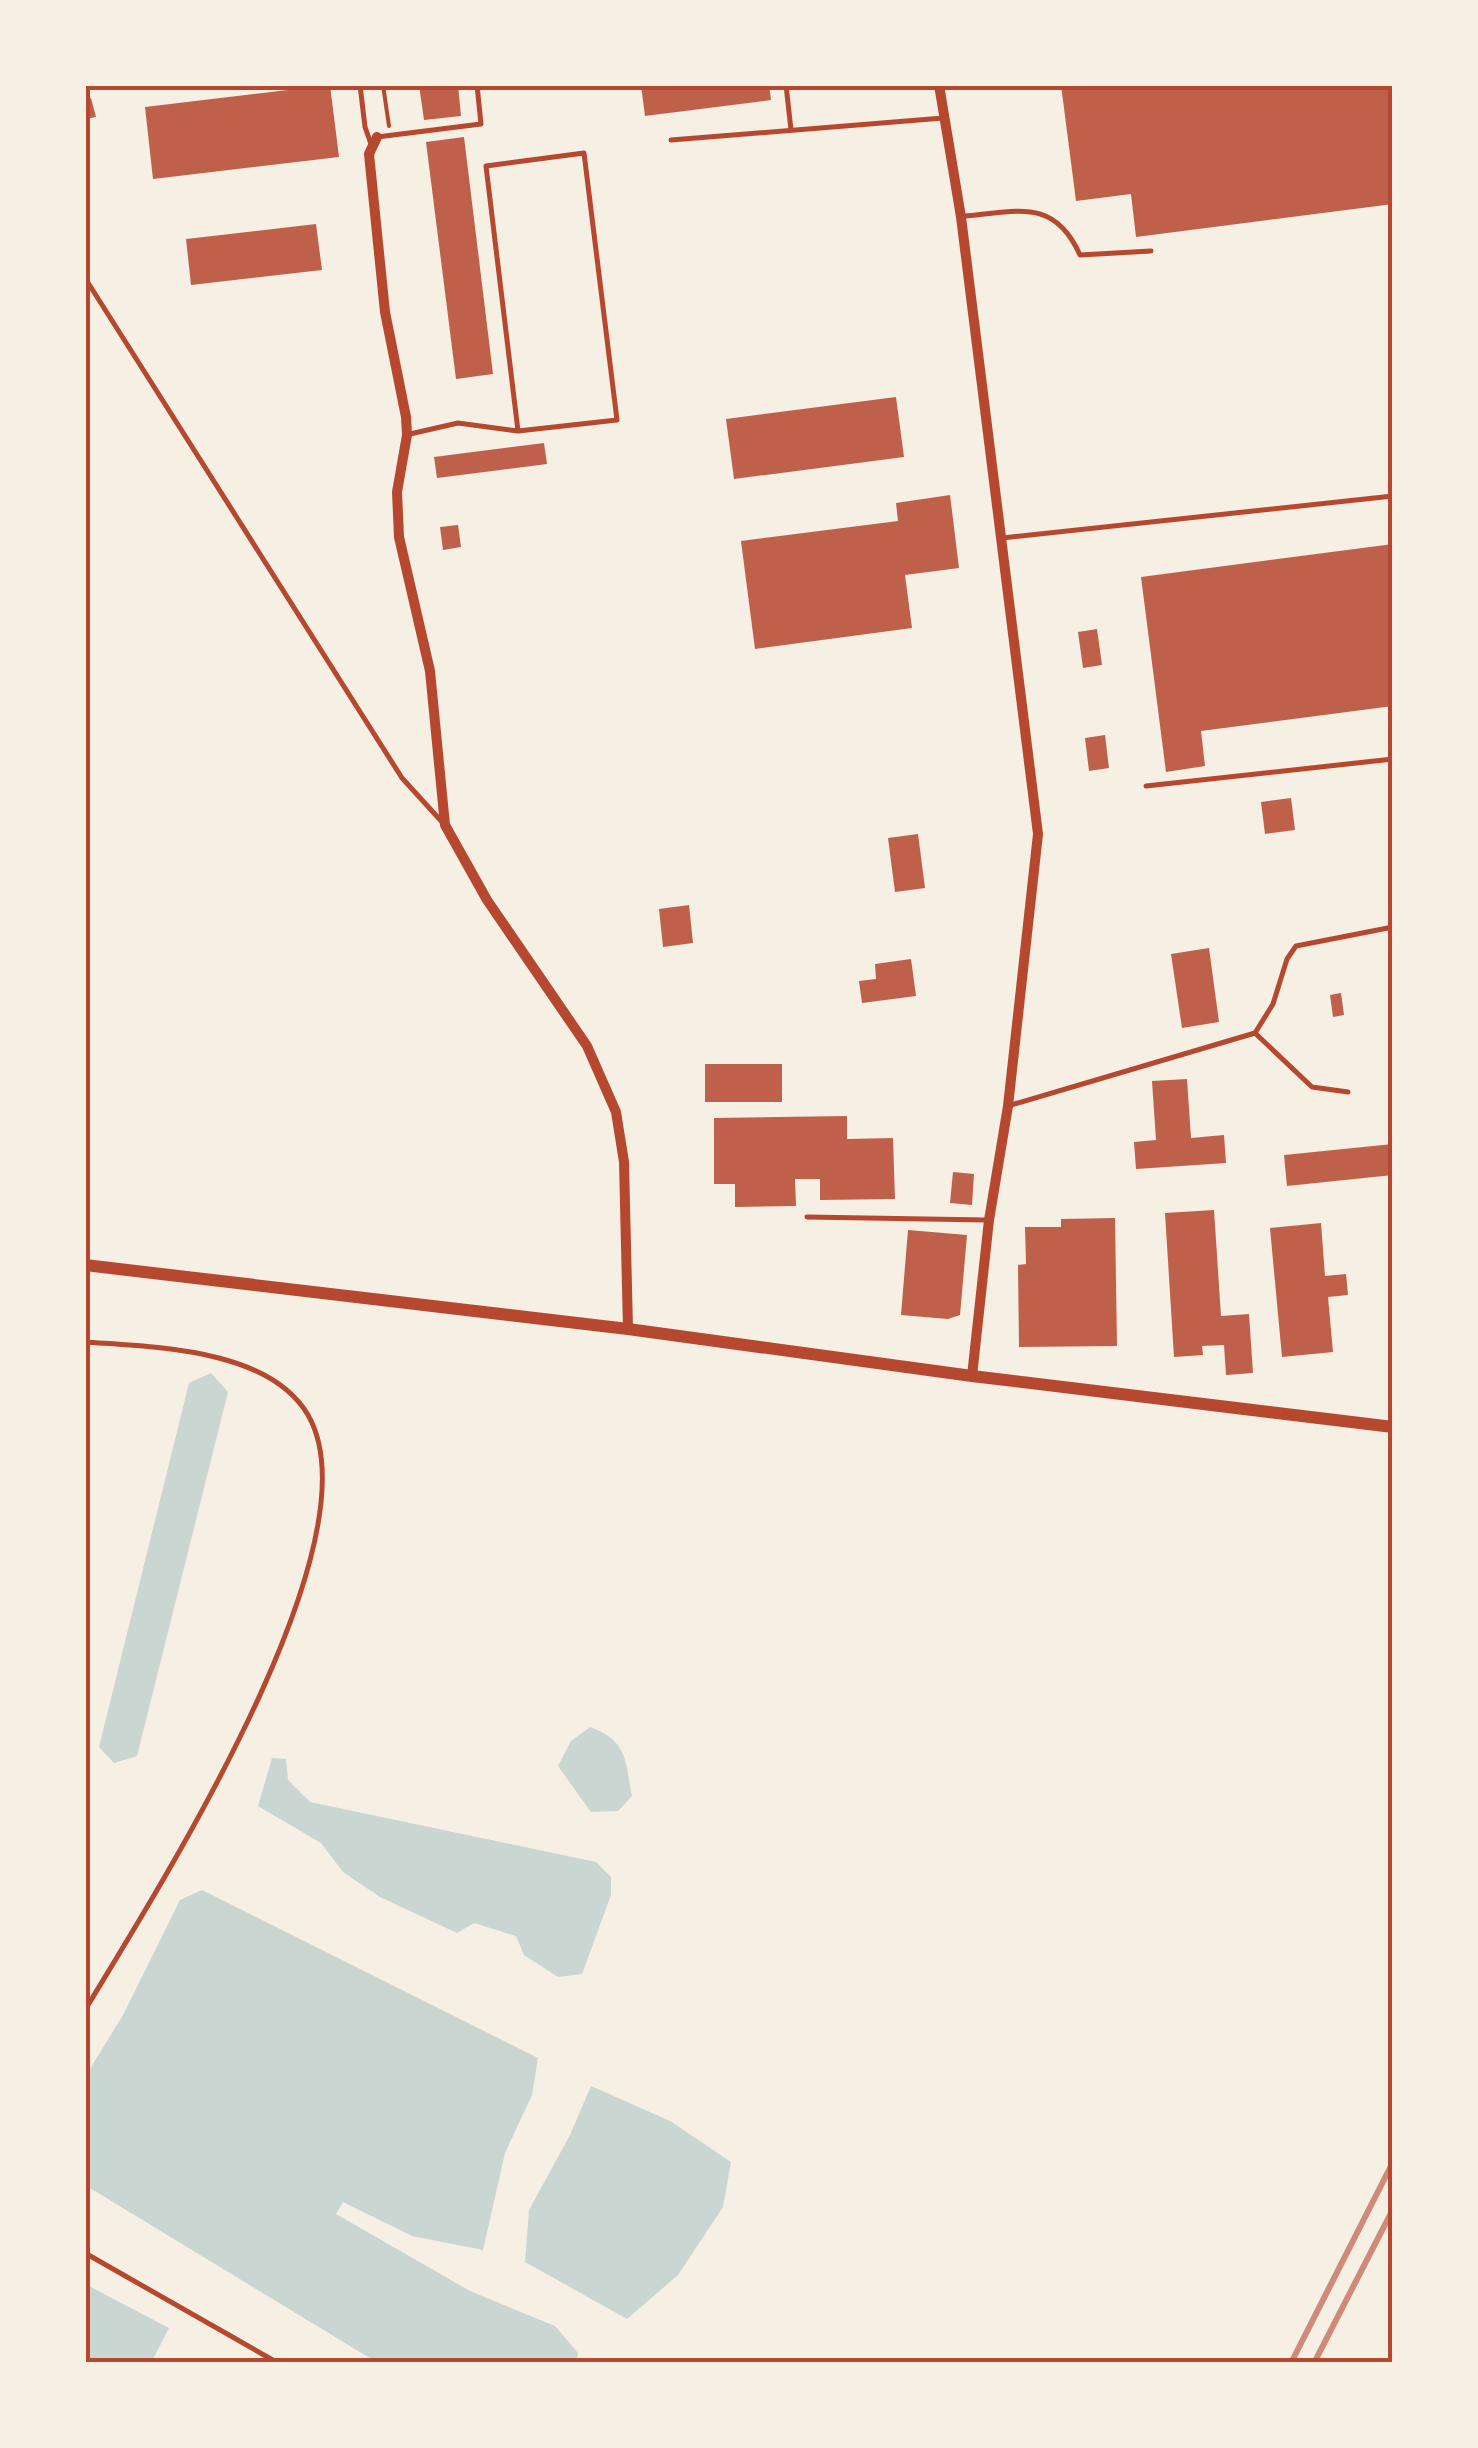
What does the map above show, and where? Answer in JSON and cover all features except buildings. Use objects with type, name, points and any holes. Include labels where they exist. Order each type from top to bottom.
[{"type":"street","points":[[939,85],[960,216],[1038,834],[1008,1106],[989,1220],[972,1376]]},
{"type":"street","points":[[374,141],[369,154],[384,312],[407,435],[396,492],[399,537],[430,671],[446,825],[486,900],[586,1046],[616,1112],[624,1162],[628,1329]]},
{"type":"street","points":[[85,1265],[628,1329],[1393,1427]]},
{"type":"lane","points":[[360,85],[365,127],[374,141],[481,124],[476,85]]},
{"type":"lane","points":[[786,85],[792,130]]},
{"type":"lane","points":[[671,140],[943,118]]},
{"type":"lane","points":[[407,435],[458,423],[518,432],[617,420],[584,153],[486,166],[518,432]]},
{"type":"lane","points":[[960,216],[1036,211],[1068,229],[1080,254],[1151,251]]},
{"type":"lane","points":[[85,278],[402,778],[446,825]]},
{"type":"lane","points":[[999,538],[1393,496]]},
{"type":"lane","points":[[1146,786],[1393,759]]},
{"type":"lane","points":[[1008,1106],[1255,1033],[1273,1004],[1296,946],[1393,927]]},
{"type":"lane","points":[[1255,1033],[1312,1087],[1348,1092]]},
{"type":"lane","points":[[807,1217],[989,1220]]},
{"type":"lane","points":[[85,1342],[212,1356],[256,1371],[284,1389],[307,1414],[321,1448],[321,1463],[320,1508],[300,1602],[197,1824],[85,2010]]},
{"type":"lane","points":[[85,2254],[278,2363]]},
{"type":"path","points":[[384,85],[390,136]]},
{"type":"shaded area","points":[[211,1373],[228,1392],[137,1756],[114,1763],[99,1747],[189,1383]]},
{"type":"shaded area","points":[[590,1727],[612,1739],[626,1762],[632,1796],[618,1811],[591,1812],[558,1766],[571,1741]]},
{"type":"shaded area","points":[[272,1758],[286,1759],[288,1780],[310,1802],[596,1862],[611,1877],[611,1895],[582,1974],[558,1977],[524,1955],[516,1936],[474,1923],[457,1933],[380,1897],[343,1872],[321,1843],[258,1806]]},
{"type":"shaded area","points":[[202,1890],[538,2058],[532,2095],[505,2153],[483,2250],[412,2236],[343,2202],[336,2214],[470,2291],[555,2326],[578,2353],[576,2363],[378,2363],[85,2185],[85,2077],[123,2015],[180,1900]]},
{"type":"shaded area","points":[[591,2086],[670,2121],[731,2162],[723,2207],[678,2275],[627,2319],[525,2262],[529,2210],[570,2135]]},
{"type":"shaded area","points":[[85,2284],[169,2328],[151,2363],[85,2363]]},
{"type":"railway","points":[[1291,2363],[1393,2162]]},
{"type":"railway","points":[[1314,2363],[1393,2209]]}]
